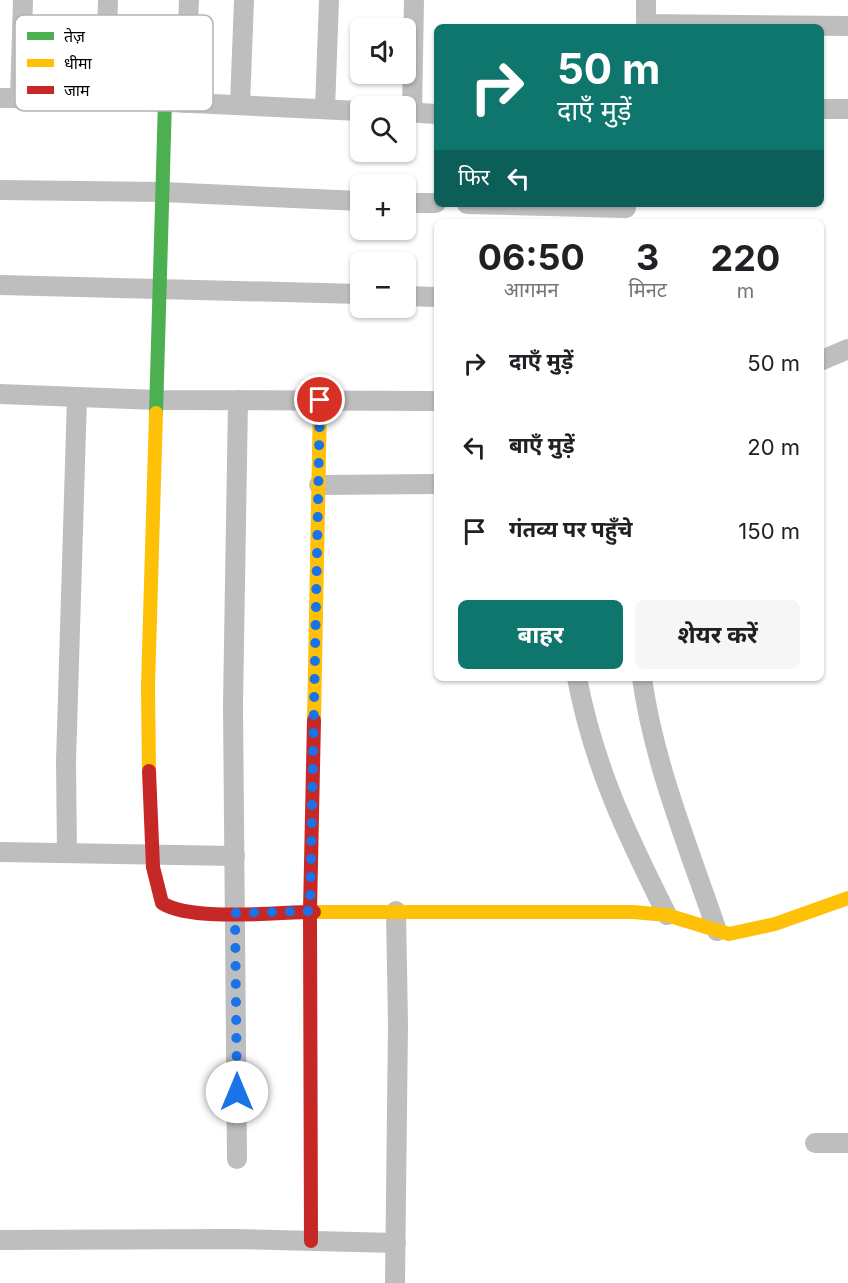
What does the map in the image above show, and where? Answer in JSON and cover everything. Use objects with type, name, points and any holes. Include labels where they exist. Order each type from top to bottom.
[{"type":"street","points":[[23,0],[23,15]]},
{"type":"street","points":[[108,0],[108,15]]},
{"type":"street","points":[[188,15],[189,0]]},
{"type":"street","points":[[240,105],[244,0]]},
{"type":"street","points":[[324,109],[329,0]]},
{"type":"street","points":[[409,96],[414,0]]},
{"type":"street","points":[[646,0],[646,24]]},
{"type":"street","points":[[824,26],[848,26]]},
{"type":"street","points":[[213,104],[350,110]]},
{"type":"street","points":[[824,109],[848,109]]},
{"type":"street","points":[[165,111],[148,686],[148,779],[153,855],[157,896],[163,905],[177,910],[235,913],[396,911],[667,915],[717,931],[745,932],[848,898]]},
{"type":"street","points":[[416,113],[434,114]]},
{"type":"street","points":[[0,190],[163,192],[350,201]]},
{"type":"street","points":[[416,203],[434,203]]},
{"type":"street","points":[[535,207],[626,211]]},
{"type":"street","points":[[0,285],[160,291],[350,294]]},
{"type":"street","points":[[416,296],[434,297]]},
{"type":"street","points":[[824,359],[848,349]]},
{"type":"street","points":[[0,394],[158,400],[434,401]]},
{"type":"street","points":[[67,853],[66,762],[77,397]]},
{"type":"street","points":[[237,1159],[233,705],[238,400]]},
{"type":"street","points":[[311,1241],[310,911],[320,400]]},
{"type":"street","points":[[319,485],[434,484]]},
{"type":"street","points":[[578,681],[598,765],[616,811],[667,915]]},
{"type":"street","points":[[642,681],[647,711],[660,762],[717,931]]},
{"type":"street","points":[[0,852],[235,856]]},
{"type":"street","points":[[395,1283],[396,911]]},
{"type":"street","points":[[815,1143],[848,1143]]},
{"type":"street","points":[[0,1240],[396,1243]]},
{"type":"traffic: fast","points":[[156,413],[165,111]]},
{"type":"traffic: slow","points":[[314,720],[320,401]]},
{"type":"traffic: slow","points":[[149,771],[148,686],[156,413]]},
{"type":"traffic: slow","points":[[314,912],[633,912],[667,915],[729,934],[775,924],[848,898]]},
{"type":"traffic: jam","points":[[311,1241],[310,911],[314,720]]},
{"type":"traffic: jam","points":[[149,771],[153,867],[162,903],[176,909],[214,914],[314,912]]},
{"type":"route","points":[[237,1092],[235,913],[310,911],[320,400]]}]
